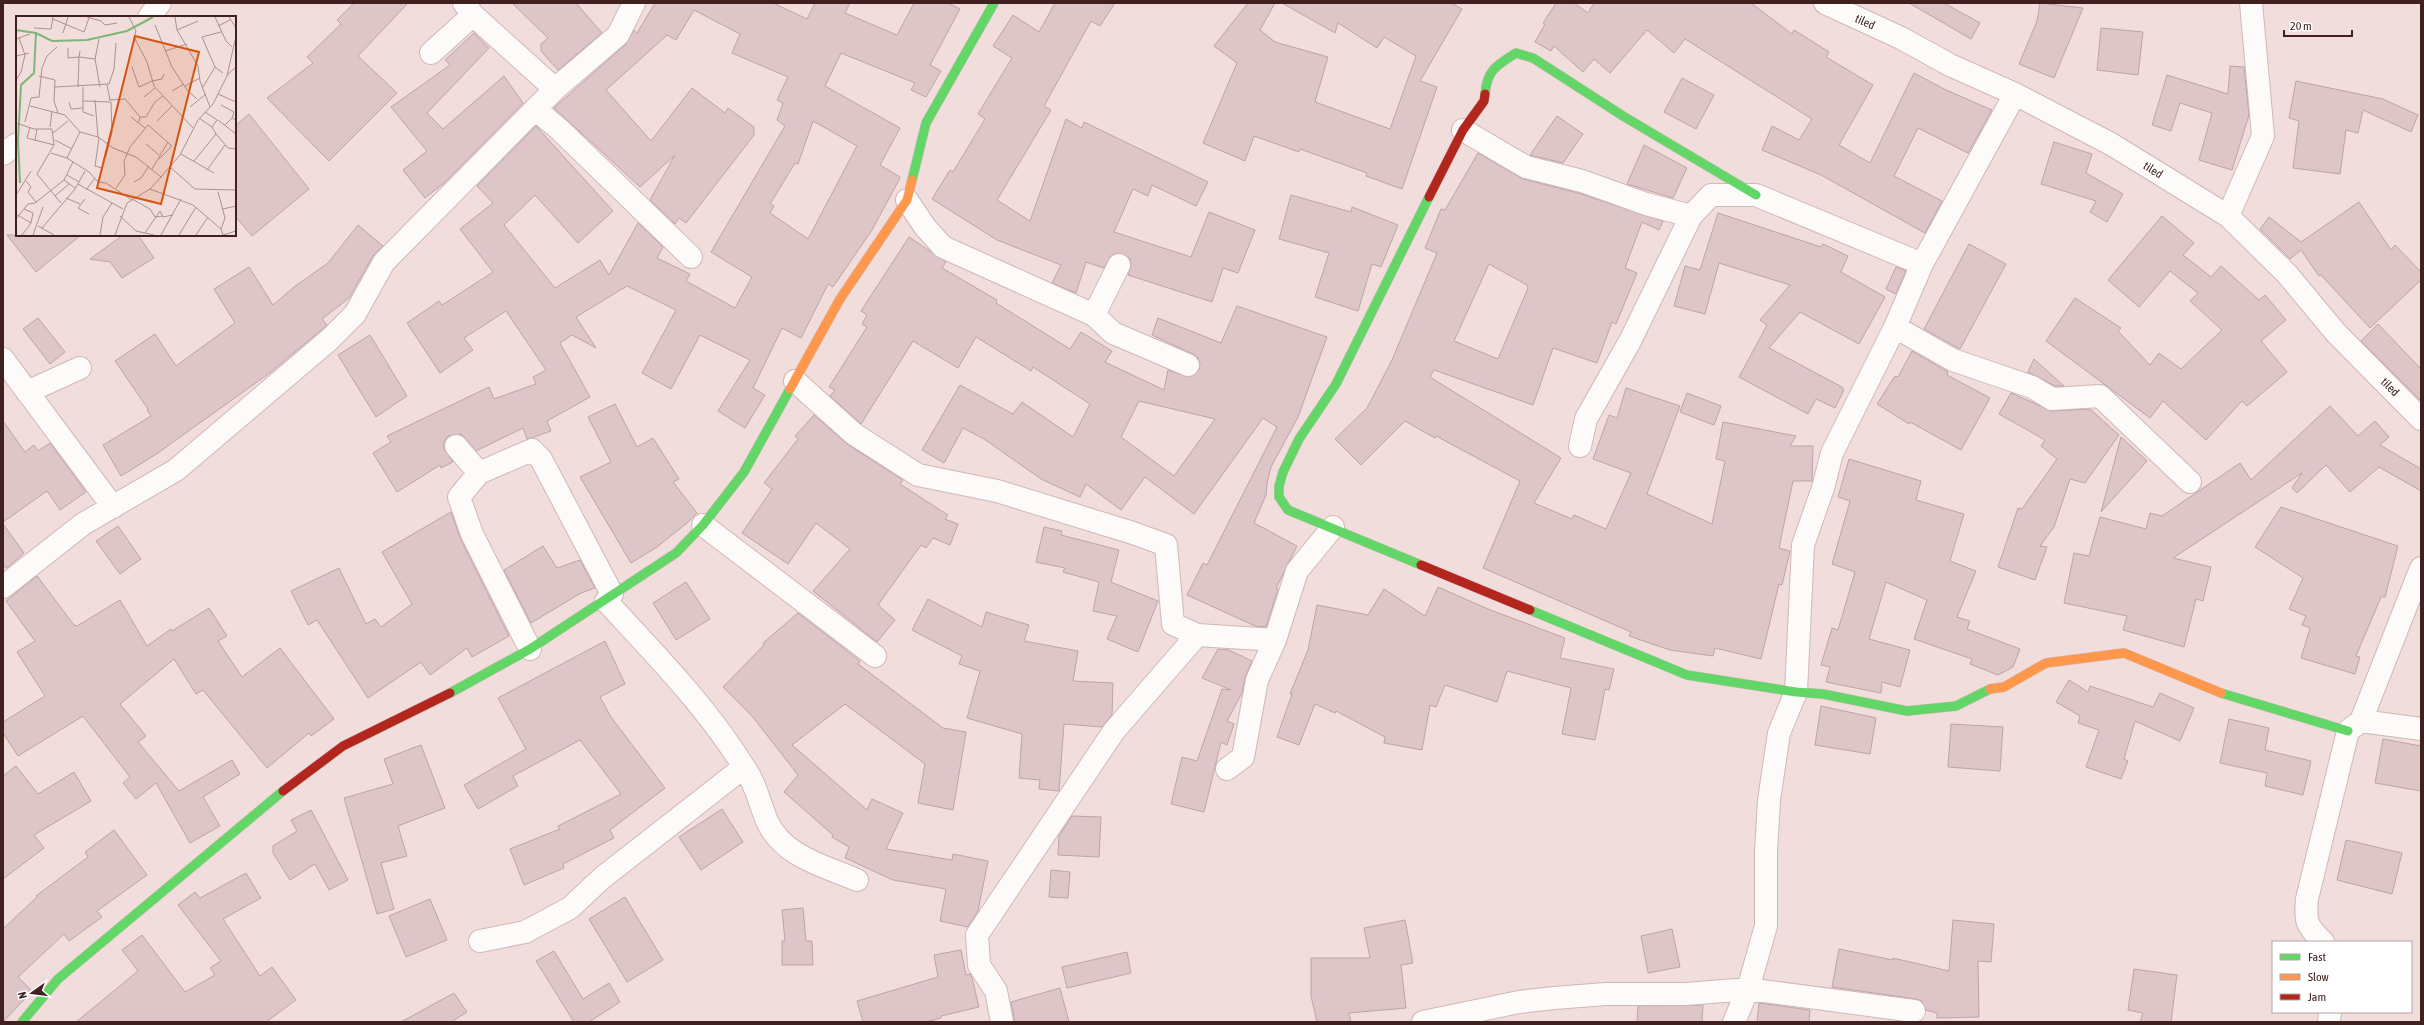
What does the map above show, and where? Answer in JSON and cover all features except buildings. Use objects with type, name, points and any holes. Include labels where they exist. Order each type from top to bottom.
[{"type":"street","points":[[150,16],[160,3]]},
{"type":"street","points":[[3,587],[83,524],[176,470],[329,340],[355,314],[384,262],[555,89],[618,35],[634,3]]},
{"type":"street","points":[[22,1022],[64,974],[258,810],[343,746],[422,709],[530,649],[676,553],[703,525],[744,472],[840,299],[907,200],[926,123],[994,3]]},
{"type":"street","points":[[2228,216],[2263,136],[2251,3]]},
{"type":"street","name":"tiled","points":[[1828,4],[1901,38],[1950,65],[2015,94],[2111,144],[2228,216],[2287,274],[2336,333],[2421,419]]},
{"type":"street","points":[[431,53],[469,9],[555,89]]},
{"type":"street","points":[[1922,264],[1756,196],[1623,116],[1533,58],[1516,53],[1499,64],[1486,79],[1484,101],[1463,130],[1336,384],[1311,420],[1279,477],[1279,497],[1288,510],[1333,527],[1479,590],[1687,675],[1796,692],[1823,694],[1907,711],[1956,706],[1986,689],[2004,686],[2046,663],[2124,653],[2232,698],[2355,726],[2421,729]]},
{"type":"street","points":[[1734,1022],[1748,989],[1766,926],[1766,844],[1770,800],[1780,733],[1796,692],[1804,545],[1823,488],[1832,453],[1895,327],[1922,264],[2015,94]]},
{"type":"street","points":[[535,109],[559,129],[691,257]]},
{"type":"street","points":[[1463,130],[1526,167],[1582,181],[1646,204],[1691,216]]},
{"type":"street","points":[[3,154],[16,145]]},
{"type":"street","points":[[1580,446],[1586,419],[1630,341],[1691,216],[1711,195],[1756,196]]},
{"type":"street","points":[[907,200],[926,227],[943,247],[1094,315],[1113,333],[1188,365]]},
{"type":"street","points":[[1094,315],[1119,265]]},
{"type":"street","points":[[1895,327],[1953,360],[2032,387],[2052,399],[2100,396],[2190,482]]},
{"type":"street","points":[[3,359],[112,507]]},
{"type":"street","points":[[27,392],[80,368]]},
{"type":"street","points":[[795,381],[854,434],[918,475],[997,491],[1133,533],[1166,545],[1173,624],[1197,635],[1275,640]]},
{"type":"street","points":[[456,446],[479,473]]},
{"type":"street","points":[[530,649],[472,534],[460,497],[479,473],[532,450],[541,458],[609,598],[714,721],[754,782],[767,822],[778,838],[791,852],[858,880]]},
{"type":"street","points":[[703,525],[875,656]]},
{"type":"street","points":[[1227,769],[1243,757],[1257,680],[1275,640],[1298,571],[1333,527]]},
{"type":"street","points":[[2322,941],[2308,927],[2306,918],[2307,899],[2355,726],[2421,568]]},
{"type":"street","points":[[1002,1022],[996,991],[979,965],[977,935],[1114,732],[1197,635]]},
{"type":"street","points":[[480,942],[524,932],[570,908],[602,878],[744,767]]},
{"type":"street","points":[[1423,1022],[1519,1002],[1554,998],[1606,994],[1686,994],[1748,989],[1914,1011]]},
{"type":"traffic: fast","points":[[912,180],[926,123],[994,3]]},
{"type":"traffic: fast","points":[[1485,94],[1488,79],[1494,69],[1503,61],[1516,53],[1533,58],[1623,116],[1756,195]]},
{"type":"traffic: fast","points":[[1421,565],[1288,510],[1279,497],[1279,486],[1283,472],[1299,439],[1336,384],[1429,197]]},
{"type":"traffic: fast","points":[[450,693],[530,649],[676,553],[703,525],[744,472],[790,389]]},
{"type":"traffic: fast","points":[[1530,610],[1687,675],[1796,692],[1823,694],[1907,711],[1956,706],[1990,689]]},
{"type":"traffic: fast","points":[[2221,693],[2348,731]]},
{"type":"traffic: fast","points":[[22,1022],[58,979],[283,791]]},
{"type":"traffic: slow","points":[[790,389],[840,299],[907,200],[912,180]]},
{"type":"traffic: slow","points":[[1990,689],[2004,687],[2046,663],[2124,653],[2221,693]]},
{"type":"traffic: jam","points":[[1429,197],[1463,130],[1484,101],[1485,94]]},
{"type":"traffic: jam","points":[[1421,565],[1530,610]]},
{"type":"traffic: jam","points":[[283,791],[343,746],[450,693]]}]
